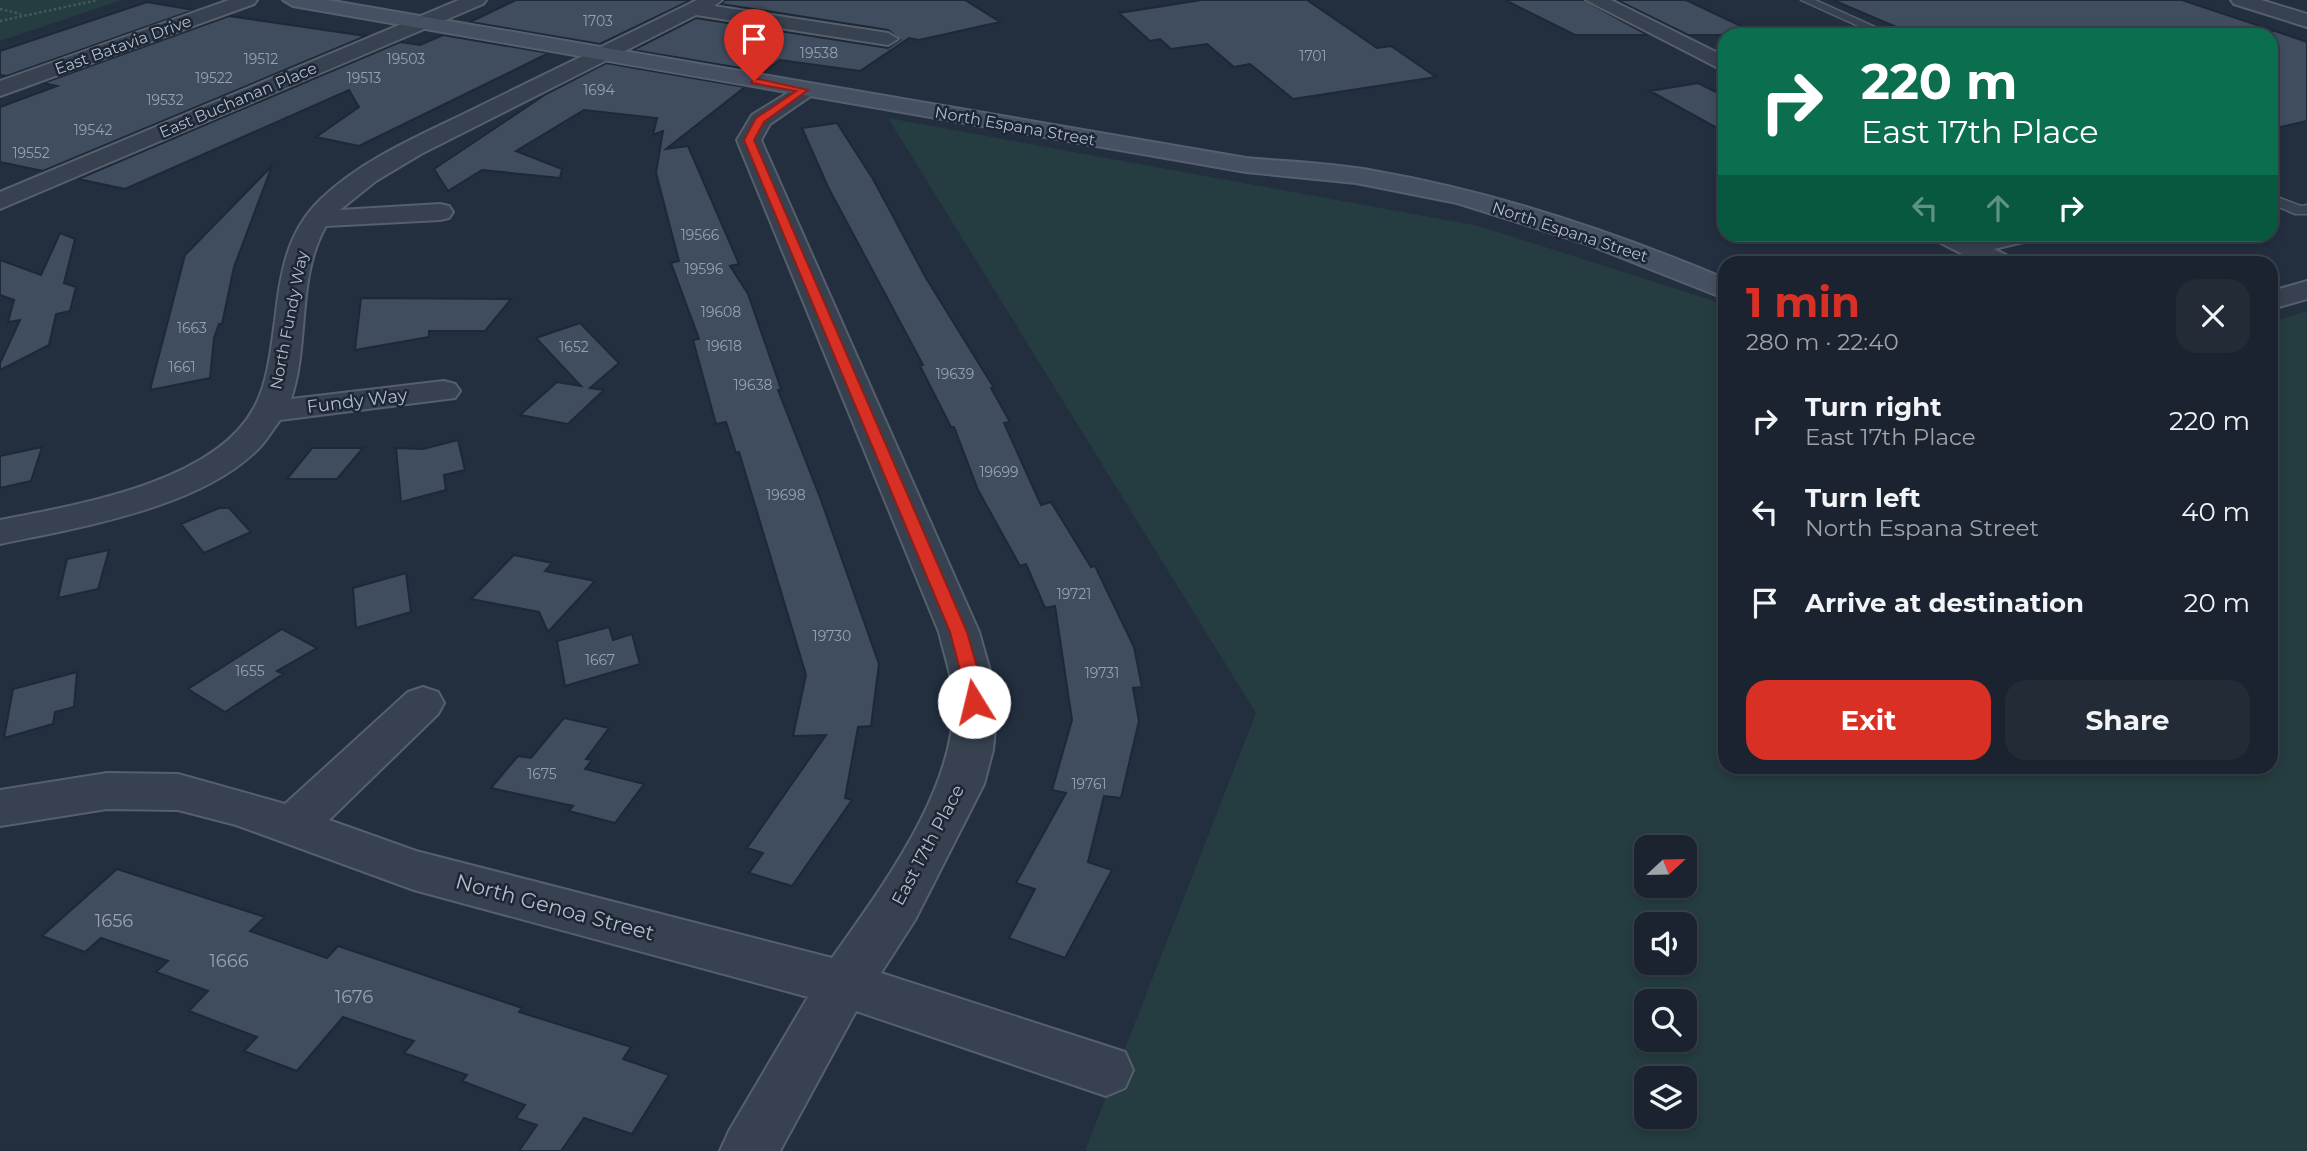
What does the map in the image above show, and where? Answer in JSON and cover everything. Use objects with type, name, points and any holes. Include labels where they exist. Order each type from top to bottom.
[{"type":"street","name":"East Batavia Drive","points":[[0,89],[247,0]]},
{"type":"street","name":"North Espana Street","points":[[293,0],[1246,165],[1373,178],[1448,194],[1633,251],[1718,287]]},
{"type":"street","name":"East Buchanan Place","points":[[0,201],[476,0]]},
{"type":"street","points":[[1596,0],[1718,62]]},
{"type":"street","points":[[2241,0],[2307,21]]},
{"type":"street","points":[[703,5],[888,39]]},
{"type":"street","name":"North Fundy Way","points":[[0,532],[95,513],[169,488],[236,448],[269,411],[282,373],[297,270],[306,237],[317,219],[344,192],[390,161],[703,5]]},
{"type":"street","name":"East 17th Place","points":[[749,1151],[844,984],[898,905],[961,784],[971,750],[974,718],[973,685],[959,632],[754,156],[750,134],[760,120],[804,90]]},
{"type":"street","points":[[317,219],[440,212]]},
{"type":"street","points":[[1960,242],[1987,256]]},
{"type":"street","points":[[2278,298],[2307,290]]},
{"type":"street","name":"Fundy Way","points":[[269,411],[444,391]]},
{"type":"street","points":[[291,827],[423,703]]},
{"type":"street","name":"North Genoa Street","points":[[0,808],[107,791],[178,792],[242,808],[414,870],[844,984],[1106,1070]]},
{"type":"lane","points":[[1806,0],[1871,28]]},
{"type":"lane","points":[[2278,202],[2300,211],[2307,209]]},
{"type":"path","points":[[0,21],[22,14],[99,0]]},
{"type":"path","points":[[0,9],[22,14]]},
{"type":"green space","points":[[0,0],[122,0],[0,41]]},
{"type":"green space","points":[[888,118],[1479,226],[1718,304],[1718,774],[2278,774],[2278,320],[2307,311],[2307,1151],[1085,1151],[1256,713]]},
{"type":"building","points":[[516,0],[691,0],[600,44],[470,22]]},
{"type":"building","points":[[725,0],[965,0],[1000,22],[919,40],[909,38],[860,71],[780,60],[764,72],[633,50],[696,18],[888,48],[900,40],[888,30],[721,4]]},
{"type":"building","points":[[1201,0],[1307,0],[1377,48],[1391,46],[1436,77],[1293,99],[1250,64],[1234,67],[1207,44],[1171,49],[1160,39],[1150,41],[1119,13]]},
{"type":"building","points":[[1505,0],[1584,0],[1648,35],[1575,35]]},
{"type":"building","points":[[1617,0],[1686,0],[1745,28],[1718,28],[1718,35],[1688,35]]},
{"type":"building","points":[[1833,0],[2182,0],[2266,28],[1899,28]]},
{"type":"building","points":[[147,2],[194,10],[7,76],[0,75],[0,51]]},
{"type":"building","points":[[229,16],[366,36],[43,171],[0,162],[0,107],[57,86],[43,83]]},
{"type":"building","points":[[2278,32],[2307,42],[2307,121],[2278,128]]},
{"type":"building","points":[[443,35],[549,53],[359,146],[316,137],[359,107],[349,90],[125,189],[78,179],[400,42],[420,45]]},
{"type":"building","points":[[606,63],[745,87],[666,149],[688,146],[739,264],[730,266],[748,294],[781,390],[778,390],[821,500],[879,664],[871,726],[858,727],[845,798],[852,800],[792,886],[749,873],[763,853],[747,848],[826,735],[793,736],[806,675],[739,452],[736,453],[726,422],[716,424],[693,340],[699,339],[671,263],[679,261],[656,173],[663,131],[653,135],[657,118],[584,110],[516,151],[562,169],[560,178],[482,170],[448,191],[434,169],[546,94]]},
{"type":"building","points":[[1698,83],[1718,93],[1718,129],[1650,91]]},
{"type":"building","points":[[837,123],[873,179],[926,278],[994,388],[991,388],[1010,422],[1004,423],[1041,505],[1051,502],[1091,567],[1095,566],[1134,647],[1142,687],[1133,688],[1139,721],[1121,798],[1104,796],[1088,862],[1112,870],[1065,958],[1009,938],[1035,889],[1016,883],[1066,793],[1052,790],[1072,720],[1055,606],[1045,608],[1026,564],[1020,566],[978,490],[954,427],[951,427],[920,366],[923,365],[828,187],[802,128]]},
{"type":"building","points":[[272,166],[234,267],[222,324],[219,324],[214,338],[210,378],[150,390],[185,255]]},
{"type":"building","points":[[60,233],[75,239],[64,283],[76,287],[70,311],[56,314],[49,345],[0,370],[0,363],[20,320],[8,322],[14,300],[0,295],[0,260],[41,275]]},
{"type":"building","points":[[361,298],[511,299],[485,331],[429,331],[429,337],[355,350]]},
{"type":"building","points":[[580,323],[619,363],[590,388],[604,390],[568,424],[520,415],[557,382],[581,386],[536,338]]},
{"type":"building","points":[[458,440],[465,470],[444,475],[446,490],[401,502],[396,448],[423,449]]},
{"type":"building","points":[[42,447],[31,481],[0,488],[0,456]]},
{"type":"building","points":[[312,448],[363,448],[337,479],[287,479]]},
{"type":"building","points":[[219,508],[229,508],[251,532],[204,553],[181,524]]},
{"type":"building","points":[[109,550],[98,589],[58,598],[67,559]]},
{"type":"building","points":[[514,555],[552,563],[545,571],[595,581],[548,632],[539,612],[471,599]]},
{"type":"building","points":[[406,573],[411,612],[356,628],[353,588]]},
{"type":"building","points":[[609,627],[613,640],[632,634],[640,664],[565,686],[557,641]]},
{"type":"building","points":[[282,629],[317,648],[277,671],[283,674],[225,712],[188,689]]},
{"type":"building","points":[[77,672],[74,707],[55,712],[53,724],[4,738],[13,689]]},
{"type":"building","points":[[564,718],[609,728],[586,759],[592,760],[585,769],[644,784],[615,823],[569,811],[573,806],[491,788],[518,756],[531,758]]},
{"type":"building","points":[[117,869],[265,917],[250,931],[327,958],[338,946],[522,1008],[519,1012],[631,1047],[623,1059],[669,1075],[632,1134],[584,1118],[561,1151],[519,1151],[537,1125],[516,1118],[525,1105],[462,1081],[467,1075],[404,1053],[414,1041],[343,1017],[297,1071],[244,1051],[257,1037],[189,1011],[208,991],[156,972],[168,961],[101,938],[85,952],[42,936]]},
{"type":"route","points":[[754,81],[804,90],[760,120],[749,140],[959,632],[973,685],[974,702]]}]
